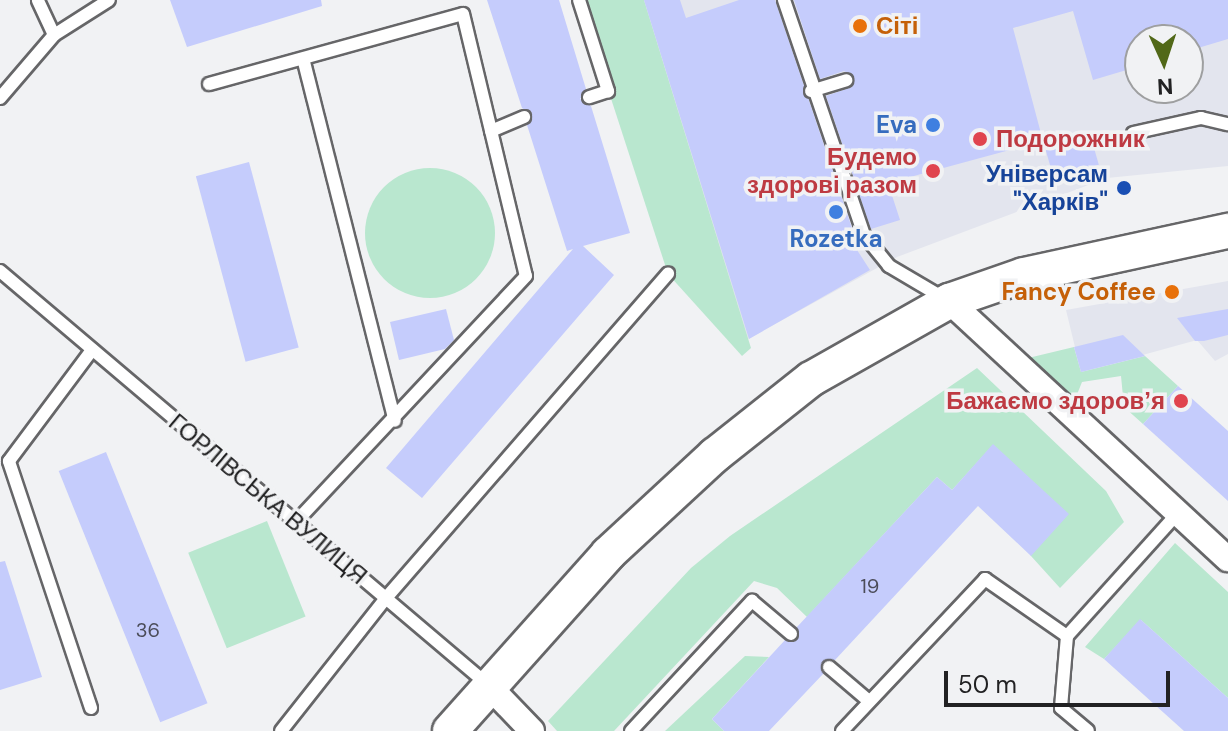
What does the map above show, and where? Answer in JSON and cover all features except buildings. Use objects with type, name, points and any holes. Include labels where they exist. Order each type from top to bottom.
[{"type":"street","points":[[450,731],[487,684],[608,554],[715,455],[811,379],[949,301],[1103,253],[1228,231]]},
{"type":"street","points":[[949,301],[1228,559]]},
{"type":"street","name":"ГОРЛІВСЬКА ВУЛИЦЯ","points":[[487,684],[532,731]]},
{"type":"lane","points":[[38,0],[54,35]]},
{"type":"lane","points":[[0,98],[54,35],[109,0]]},
{"type":"lane","points":[[579,0],[608,91],[589,97]]},
{"type":"lane","points":[[784,0],[811,91],[864,235],[889,266],[949,301]]},
{"type":"lane","points":[[209,84],[304,62],[463,14],[526,276],[395,421],[296,522]]},
{"type":"lane","points":[[304,62],[395,421]]},
{"type":"lane","points":[[811,91],[846,80]]},
{"type":"lane","points":[[491,131],[524,117]]},
{"type":"lane","points":[[1133,133],[1201,118],[1228,124]]},
{"type":"lane","name":"ГОРЛІВСЬКА ВУЛИЦЯ","points":[[0,271],[487,684]]},
{"type":"lane","points":[[281,731],[386,598],[668,274]]},
{"type":"lane","points":[[91,708],[9,461],[92,350]]},
{"type":"lane","points":[[1088,731],[1061,708],[1067,636],[1177,514]]},
{"type":"lane","points":[[842,731],[985,579],[1067,636]]},
{"type":"lane","points":[[631,731],[752,601],[791,634]]},
{"type":"lane","points":[[829,667],[869,701]]},
{"type":"shaded area","points":[[644,0],[1228,0],[1228,166],[1107,178],[897,257],[748,339]]},
{"type":"shaded area","points":[[1228,281],[1228,354],[1215,361],[1197,340],[1081,372],[1066,310]]},
{"type":"green space","points":[[579,0],[644,0],[751,348],[742,356],[668,274]]},
{"type":"green space","points":[[430,168],[455,173],[476,187],[490,208],[495,233],[490,258],[476,279],[455,293],[430,298],[405,293],[384,279],[370,258],[365,233],[370,208],[384,187],[405,173]]},
{"type":"green space","points":[[1074,347],[1081,372],[1145,356],[1178,386],[1143,424],[1124,407],[1121,376],[1082,382],[1074,402],[1024,359]]},
{"type":"green space","points":[[977,368],[1106,491],[1124,522],[1060,588],[1031,556],[993,445],[952,490],[937,477],[807,617],[777,588],[754,581],[614,731],[557,731],[548,721],[691,568],[730,536]]},
{"type":"green space","points":[[267,521],[306,616],[227,648],[188,553]]},
{"type":"green space","points":[[1175,543],[1228,592],[1228,698],[1141,620],[1104,659],[1085,647]]},
{"type":"green space","points":[[745,656],[769,657],[712,719],[724,731],[665,731]]},
{"type":"place","name":"Сіті","points":[[860,26]]},
{"type":"place","name":"Eva","points":[[933,125]]},
{"type":"place","name":"Подорожник","points":[[980,139]]},
{"type":"place","name":"Будемо здорові разом","points":[[933,171]]},
{"type":"place","name":"Універсам \"Харків\"","points":[[1124,188]]},
{"type":"place","name":"Rozetka","points":[[836,212]]},
{"type":"place","name":"Fancy Coffee","points":[[1172,292]]},
{"type":"place","name":"Бажаємо здоровʼя","points":[[1181,401]]}]
